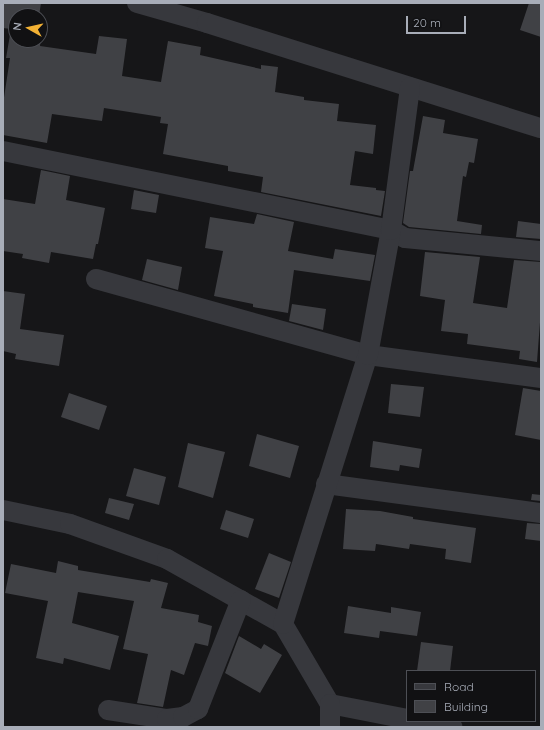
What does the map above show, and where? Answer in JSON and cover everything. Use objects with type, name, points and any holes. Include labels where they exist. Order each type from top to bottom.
[{"type":"street","points":[[137,3],[207,23],[541,128]]},
{"type":"street","points":[[283,624],[368,355],[391,230],[410,87]]},
{"type":"street","points":[[3,151],[391,230],[405,238],[541,251]]},
{"type":"street","points":[[96,279],[368,355],[541,378]]},
{"type":"street","points":[[326,484],[541,513]]},
{"type":"street","points":[[3,510],[70,524],[167,559],[283,624],[330,704],[330,727]]},
{"type":"street","points":[[108,710],[167,719],[183,718],[198,709],[241,600]]},
{"type":"street","points":[[330,704],[406,719]]},
{"type":"street","points":[[424,722],[452,727]]},
{"type":"building","points":[[3,3],[41,3],[40,8],[8,8],[8,29],[3,28]]},
{"type":"building","points":[[529,3],[541,3],[541,37],[520,30]]},
{"type":"building","points":[[99,36],[127,39],[122,76],[161,82],[168,41],[201,47],[200,55],[261,69],[261,65],[278,67],[275,92],[304,97],[304,100],[339,104],[337,121],[376,125],[373,154],[355,151],[350,185],[376,188],[376,190],[385,191],[381,216],[261,192],[263,177],[228,171],[228,166],[163,154],[168,124],[160,123],[161,117],[104,108],[102,121],[52,114],[47,143],[3,135],[3,104],[10,58],[6,58],[8,46],[8,48],[48,47],[96,54]]},
{"type":"building","points":[[423,116],[445,120],[443,133],[478,139],[474,163],[469,162],[466,177],[463,176],[457,221],[482,225],[481,234],[409,227],[403,223],[410,171],[413,171]]},
{"type":"building","points":[[41,170],[70,176],[66,200],[105,208],[98,244],[96,244],[93,259],[51,252],[49,263],[22,258],[23,254],[3,251],[3,199],[35,204]]},
{"type":"building","points":[[134,190],[159,195],[156,213],[131,209]]},
{"type":"building","points":[[257,214],[294,222],[288,251],[333,259],[335,249],[375,255],[370,281],[294,270],[288,313],[253,307],[253,304],[214,296],[223,251],[205,248],[210,217],[254,224]]},
{"type":"building","points":[[518,221],[541,224],[541,239],[516,237]]},
{"type":"building","points":[[425,252],[480,257],[473,303],[507,308],[514,260],[541,262],[541,309],[537,362],[519,359],[520,351],[467,344],[468,334],[441,331],[445,300],[420,296]]},
{"type":"building","points":[[147,259],[182,267],[178,290],[142,280]]},
{"type":"building","points":[[3,291],[25,294],[20,329],[64,335],[59,366],[15,359],[16,354],[3,351]]},
{"type":"building","points":[[292,304],[326,309],[323,330],[289,321]]},
{"type":"building","points":[[391,384],[424,387],[420,417],[388,413]]},
{"type":"building","points":[[523,388],[541,391],[541,440],[515,435]]},
{"type":"building","points":[[69,393],[107,406],[99,430],[61,417]]},
{"type":"building","points":[[257,434],[299,446],[290,478],[249,466]]},
{"type":"building","points":[[373,441],[422,449],[419,468],[400,465],[399,471],[370,467]]},
{"type":"building","points":[[188,443],[225,452],[213,498],[178,487]]},
{"type":"building","points":[[134,468],[166,477],[159,505],[126,496]]},
{"type":"building","points":[[532,494],[541,495],[541,501],[531,500]]},
{"type":"building","points":[[109,498],[134,504],[129,520],[105,513]]},
{"type":"building","points":[[346,509],[380,511],[413,517],[413,519],[476,528],[471,563],[445,559],[446,549],[410,544],[409,549],[376,544],[375,551],[343,549]]},
{"type":"building","points":[[226,510],[254,519],[248,538],[220,529]]},
{"type":"building","points":[[527,523],[541,524],[541,541],[525,539]]},
{"type":"building","points":[[269,553],[291,562],[279,598],[255,589]]},
{"type":"building","points":[[58,561],[78,566],[78,570],[150,582],[151,579],[168,583],[161,608],[199,615],[198,622],[212,626],[208,646],[195,643],[184,675],[171,670],[163,707],[137,703],[148,654],[123,649],[134,601],[78,592],[72,623],[119,636],[110,670],[64,658],[63,664],[36,658],[48,601],[5,593],[11,564],[56,573]]},
{"type":"building","points":[[348,606],[391,613],[391,607],[421,612],[417,636],[380,631],[379,638],[344,633]]},
{"type":"building","points":[[239,636],[261,649],[264,644],[282,655],[260,693],[225,673]]},
{"type":"building","points":[[421,642],[453,646],[450,670],[417,670]]}]
